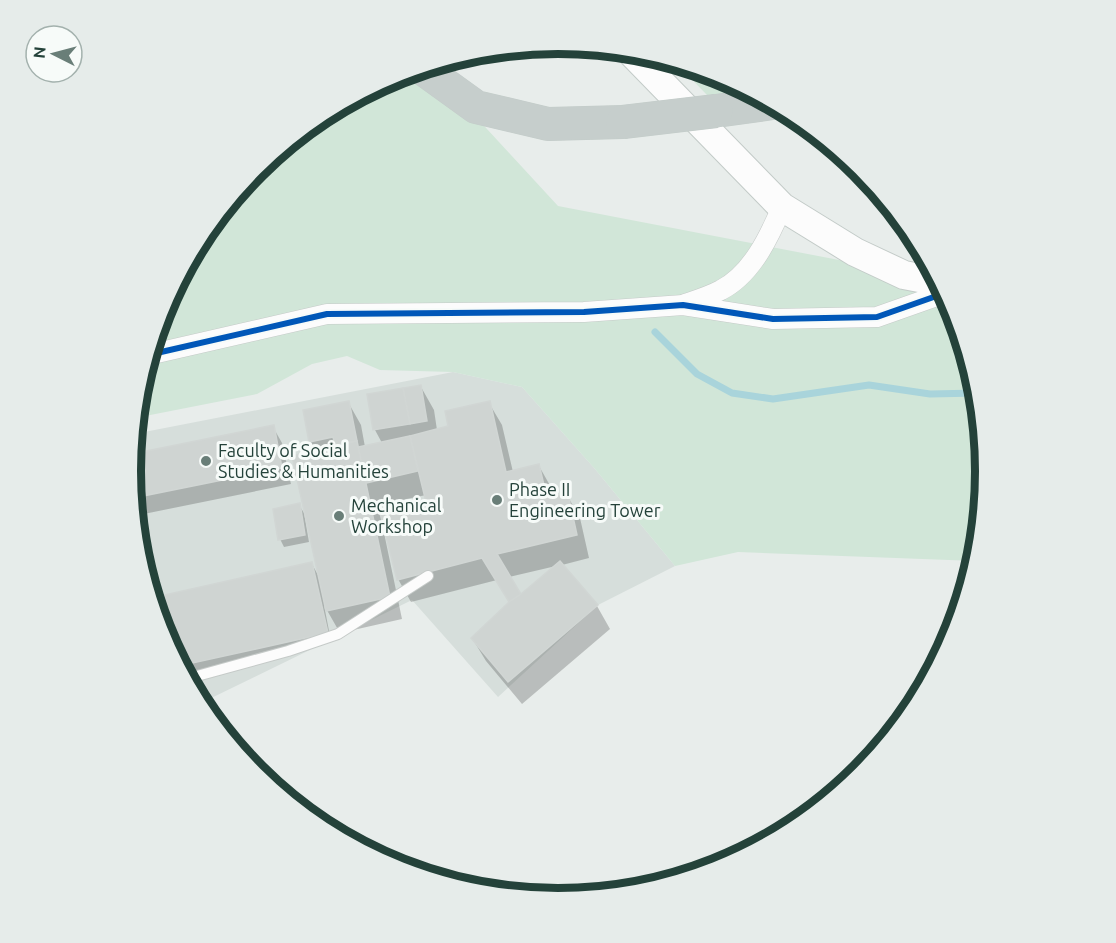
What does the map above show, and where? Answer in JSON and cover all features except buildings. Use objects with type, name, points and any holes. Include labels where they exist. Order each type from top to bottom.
[{"type":"highway","points":[[430,74],[476,107],[548,124],[623,122],[759,106]]},
{"type":"main road","points":[[641,62],[782,207],[855,252],[904,275],[928,280]]},
{"type":"street","points":[[683,305],[722,290],[743,273],[765,244],[782,207]]},
{"type":"street","points":[[158,353],[327,314],[584,312],[683,305],[772,319],[877,317],[936,296]]},
{"type":"lane","points":[[194,677],[288,651],[338,634],[428,576]]},
{"type":"shaded area","points":[[453,372],[522,387],[595,469],[675,566],[598,605],[498,697],[412,600],[209,699],[196,680],[172,631],[155,580],[141,499],[142,432]]},
{"type":"green space","points":[[687,75],[732,92],[708,96]]},
{"type":"green space","points":[[425,76],[464,104],[558,206],[927,277],[953,337],[972,417],[975,444],[975,499],[965,561],[738,552],[675,566],[595,469],[522,387],[453,372],[380,370],[347,356],[312,364],[257,394],[144,416],[163,337],[172,312],[196,263],[244,196],[304,140],[326,124],[373,97]]},
{"type":"waterway","points":[[655,332],[697,374],[732,393],[773,399],[869,385],[930,394],[968,393]]},
{"type":"cycle path","points":[[158,353],[327,314],[584,312],[683,305],[773,319],[877,317],[936,296]]},
{"type":"place","name":"Faculty of Social Studies & Humanities","points":[[206,461]]},
{"type":"place","name":"Phase II Engineering Tower","points":[[497,500]]},
{"type":"place","name":"Mechanical Workshop","points":[[339,516]]}]
